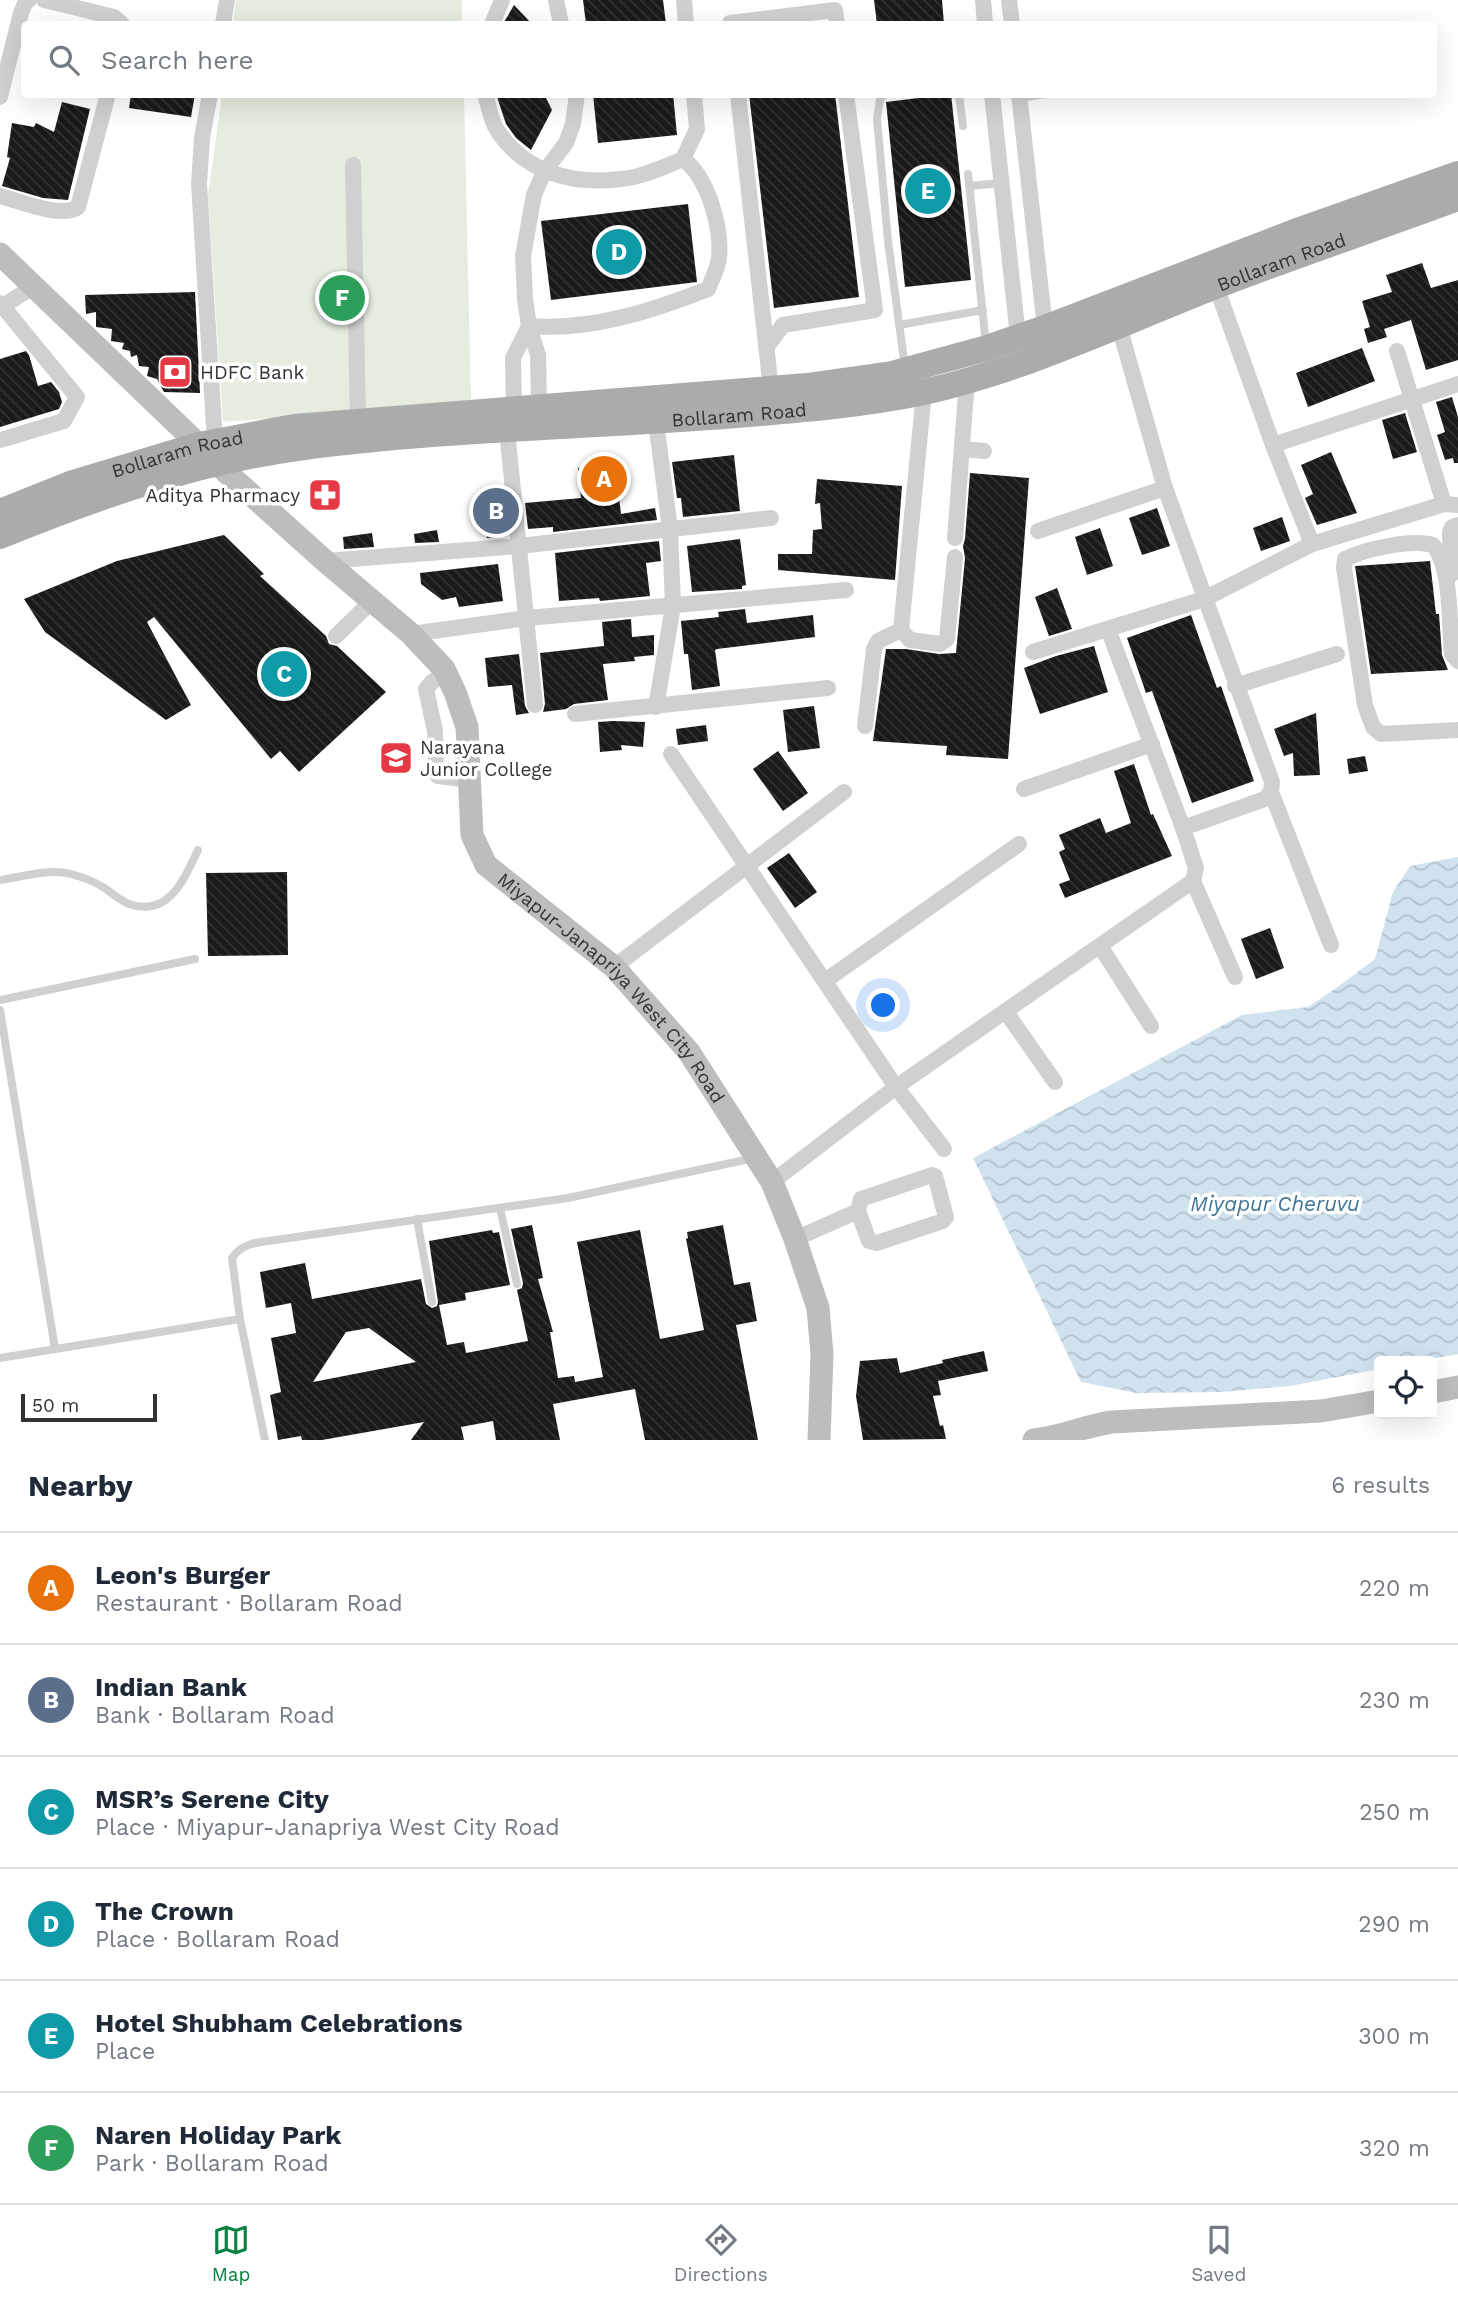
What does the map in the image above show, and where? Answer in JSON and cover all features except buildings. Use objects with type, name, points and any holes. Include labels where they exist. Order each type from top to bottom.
[{"type":"main road","name":"Bollaram Road","points":[[0,512],[70,484],[294,427],[520,416],[807,386],[906,371],[1045,328],[1300,230],[1458,174]]},
{"type":"main road","name":"Bollaram Road","points":[[0,536],[210,450],[297,448],[394,438],[520,416],[656,422],[813,409],[924,392],[1025,363],[1216,286],[1458,198]]},
{"type":"street","points":[[0,97],[21,13],[29,0]]},
{"type":"street","points":[[44,0],[114,17],[119,21]]},
{"type":"street","points":[[224,21],[228,0]]},
{"type":"street","points":[[493,21],[502,0]]},
{"type":"street","points":[[556,0],[560,21]]},
{"type":"street","points":[[684,0],[687,21]]},
{"type":"street","points":[[983,0],[985,21]]},
{"type":"street","points":[[1009,0],[1012,21]]},
{"type":"street","points":[[746,21],[835,10],[837,21]]},
{"type":"street","points":[[0,196],[60,212],[72,212],[78,207],[107,98]]},
{"type":"street","points":[[209,98],[202,138],[199,184],[210,450]]},
{"type":"street","points":[[486,98],[496,129],[522,156],[544,172],[568,179],[622,179],[651,172],[683,159],[698,129],[694,98]]},
{"type":"street","points":[[520,416],[538,355],[524,299],[523,256],[534,195],[544,172],[566,142],[573,124],[576,98]]},
{"type":"street","points":[[738,98],[771,390]]},
{"type":"street","points":[[766,348],[783,326],[875,310],[847,98]]},
{"type":"street","points":[[992,98],[1018,337]]},
{"type":"street","points":[[1020,98],[1045,328]]},
{"type":"street","points":[[530,326],[554,328],[599,323],[670,304],[708,289],[719,259],[716,219],[703,184],[690,164],[683,159]]},
{"type":"street","points":[[353,165],[358,423]]},
{"type":"street","name":"Miyapur-Janapriya West City Road","points":[[0,254],[325,561],[411,634],[446,673],[467,727],[472,835],[486,865],[614,967],[689,1052],[772,1182],[818,1308],[822,1353],[819,1440]]},
{"type":"street","points":[[0,440],[64,421],[77,397],[1,305],[34,286]]},
{"type":"street","points":[[1216,286],[1312,544]]},
{"type":"street","points":[[530,326],[513,358],[520,416],[519,546],[535,705]]},
{"type":"street","points":[[1119,326],[1165,488],[1272,782],[1271,792],[1331,945]]},
{"type":"street","points":[[1033,652],[1204,599],[1312,544],[1451,504],[1397,351]]},
{"type":"street","points":[[956,538],[967,380]]},
{"type":"street","points":[[1273,445],[1458,384]]},
{"type":"street","points":[[924,392],[901,630],[910,640],[940,644],[947,639],[955,557]]},
{"type":"street","points":[[656,422],[670,529],[673,606],[656,707]]},
{"type":"street","points":[[962,449],[984,451]]},
{"type":"street","points":[[1038,531],[1165,488]]},
{"type":"street","points":[[325,561],[519,546],[771,518]]},
{"type":"street","points":[[1390,521],[1395,546]]},
{"type":"street","points":[[1458,525],[1452,527],[1450,533],[1455,647],[1458,649]]},
{"type":"street","points":[[1338,536],[1345,559],[1344,568],[1365,705],[1373,727],[1381,734],[1458,730]]},
{"type":"street","points":[[1345,559],[1356,553],[1395,546],[1427,543],[1433,545],[1437,549],[1445,575],[1452,654],[1458,661]]},
{"type":"street","points":[[411,634],[527,618],[846,590]]},
{"type":"street","points":[[336,636],[372,601]]},
{"type":"street","points":[[1108,629],[1183,828],[1196,868],[1193,881],[1235,977]]},
{"type":"street","points":[[865,726],[874,649],[878,641],[901,630]]},
{"type":"street","points":[[1235,686],[1337,654]]},
{"type":"street","points":[[446,673],[426,689],[435,731],[436,770],[438,776],[470,780]]},
{"type":"street","points":[[575,714],[828,688]]},
{"type":"street","points":[[1024,789],[1152,744]]},
{"type":"street","points":[[671,754],[896,1087],[944,1149]]},
{"type":"street","points":[[614,967],[844,792]]},
{"type":"street","points":[[1183,828],[1265,799],[1271,792]]},
{"type":"street","points":[[825,981],[1019,844]]},
{"type":"street","points":[[772,1182],[896,1087],[1193,881]]},
{"type":"street","points":[[1100,946],[1151,1026]]},
{"type":"street","points":[[1006,1012],[1055,1082]]},
{"type":"street","points":[[932,1175],[935,1177],[947,1217],[943,1221],[877,1243],[869,1241],[858,1211],[861,1199],[932,1175]]},
{"type":"street","points":[[795,1239],[858,1211]]},
{"type":"street","points":[[1437,1391],[1458,1387]]},
{"type":"street","points":[[1034,1440],[1112,1422],[1321,1411],[1374,1402]]},
{"type":"lane","points":[[881,98],[877,119],[888,241],[906,371]]},
{"type":"lane","points":[[960,98],[963,126]]},
{"type":"lane","points":[[968,174],[987,348]]},
{"type":"lane","points":[[969,186],[1002,183]]},
{"type":"lane","points":[[899,325],[983,310]]},
{"type":"lane","points":[[0,880],[45,873],[68,873],[103,887],[127,904],[157,906],[180,888],[198,850]]},
{"type":"lane","points":[[0,1000],[195,959]]},
{"type":"lane","points":[[0,1010],[55,1349]]},
{"type":"lane","points":[[265,1440],[240,1319],[232,1258],[248,1244],[568,1198],[757,1157]]},
{"type":"lane","points":[[500,1208],[517,1284]]},
{"type":"lane","points":[[417,1219],[432,1302]]},
{"type":"lane","points":[[0,1358],[240,1319]]},
{"type":"shaded area","points":[[236,0],[462,0],[462,21],[233,21]]},
{"type":"shaded area","points":[[222,98],[464,98],[471,402],[223,422],[208,195]]},
{"type":"water","name":"Miyapur Cheruvu","points":[[1458,857],[1458,1354],[1437,1358],[1374,1356],[1374,1370],[1290,1386],[1222,1392],[1136,1393],[1081,1382],[973,1158],[1242,1015],[1308,1007],[1335,989],[1375,959],[1393,892],[1410,866]]},
{"type":"place","name":"Hotel Shubham Celebrations","points":[[928,191]]},
{"type":"place","name":"The Crown","points":[[619,252]]},
{"type":"place","name":"Naren Holiday Park","points":[[342,298]]},
{"type":"place","name":"HDFC Bank","points":[[175,372]]},
{"type":"place","name":"Leon's Burger","points":[[604,479]]},
{"type":"place","name":"Aditya Pharmacy","points":[[325,495]]},
{"type":"place","name":"Indian Bank","points":[[496,511]]},
{"type":"place","name":"MSR’s Serene City","points":[[284,674]]},
{"type":"place","name":"Narayana Junior College","points":[[396,758]]}]
